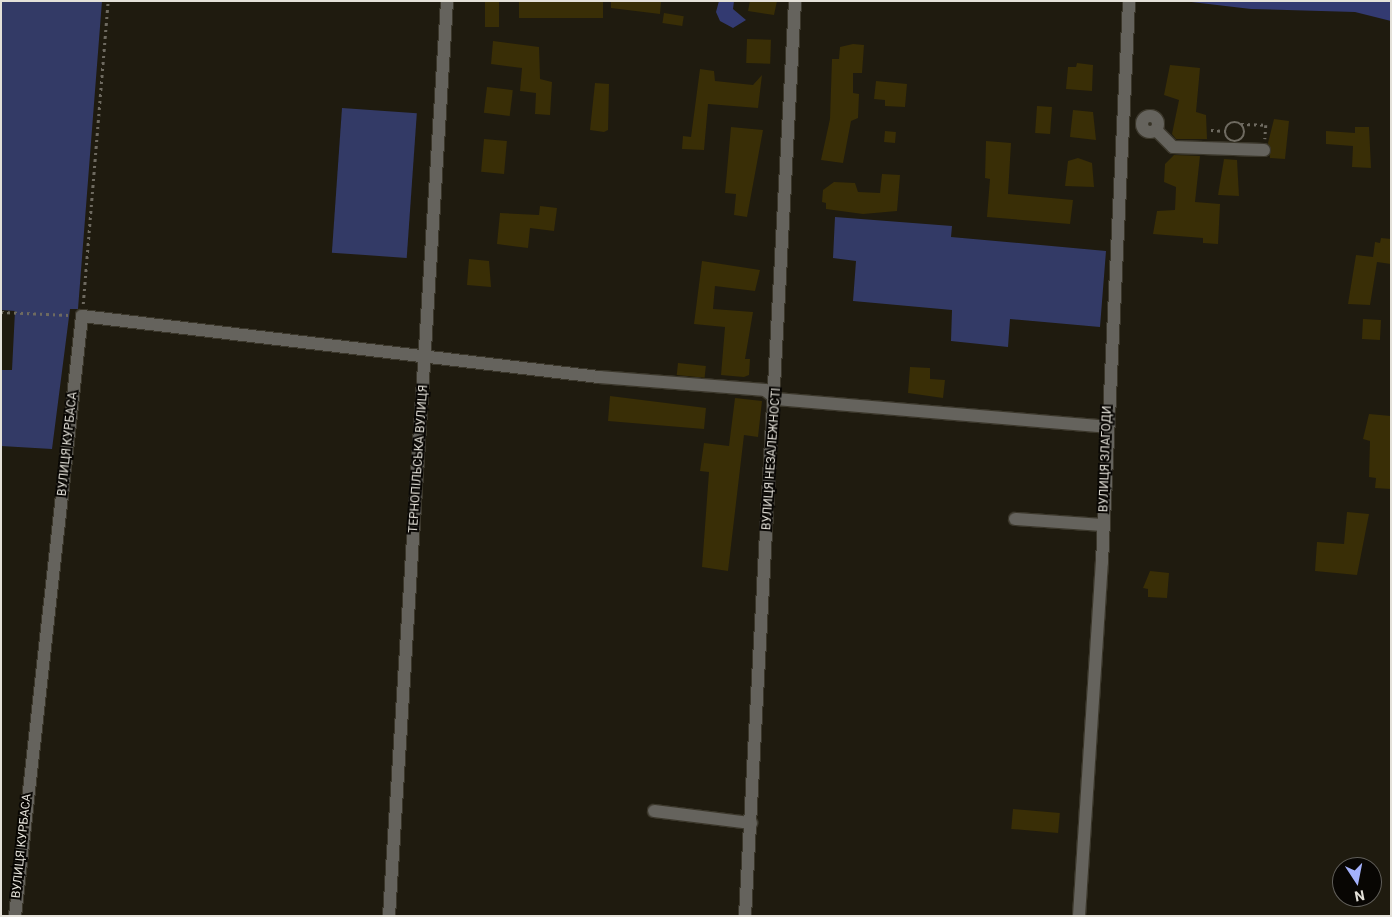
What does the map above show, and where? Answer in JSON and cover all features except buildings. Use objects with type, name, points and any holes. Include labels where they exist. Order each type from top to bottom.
[{"type":"street","name":"ТЕРНОПІЛЬСЬКА ВУЛИЦЯ","points":[[389,916],[447,1]]},
{"type":"street","name":"ВУЛИЦЯ НЕЗАЛЕЖНОСТІ","points":[[745,916],[776,399],[795,1]]},
{"type":"street","name":"ВУЛИЦЯ ЗЛАГОДИ","points":[[1080,916],[1104,526],[1107,427],[1125,122],[1129,1]]},
{"type":"street","points":[[1125,122],[1142,123],[1154,117],[1156,130],[1173,147],[1264,150]]},
{"type":"street","points":[[82,316],[426,356],[765,390],[776,399],[1107,427]]},
{"type":"street","name":"ВУЛИЦЯ КУРБАСА","points":[[15,916],[82,316]]},
{"type":"street","points":[[1015,519],[1104,526]]},
{"type":"street","points":[[654,811],[751,823]]},
{"type":"path","points":[[1,312],[82,316],[108,1]]},
{"type":"path","points":[[1225,131],[1232,123],[1266,125],[1264,150]]},
{"type":"path","points":[[1225,131],[1229,140],[1238,142],[1244,135],[1240,124]]},
{"type":"path","points":[[1211,130],[1225,131]]},
{"type":"shaded area","points":[[2,1],[102,1],[78,309],[70,309],[52,449],[1,446],[1,370],[12,370],[15,311],[1,310]]},
{"type":"shaded area","points":[[719,1],[734,1],[733,9],[746,20],[733,28],[720,21],[716,12]]},
{"type":"shaded area","points":[[1183,1],[1391,1],[1391,21],[1355,12],[1251,9]]},
{"type":"shaded area","points":[[342,108],[417,113],[407,258],[332,253]]},
{"type":"shaded area","points":[[835,217],[952,226],[951,237],[1106,251],[1100,327],[1010,319],[1008,347],[951,341],[952,310],[853,301],[856,261],[833,258]]}]
